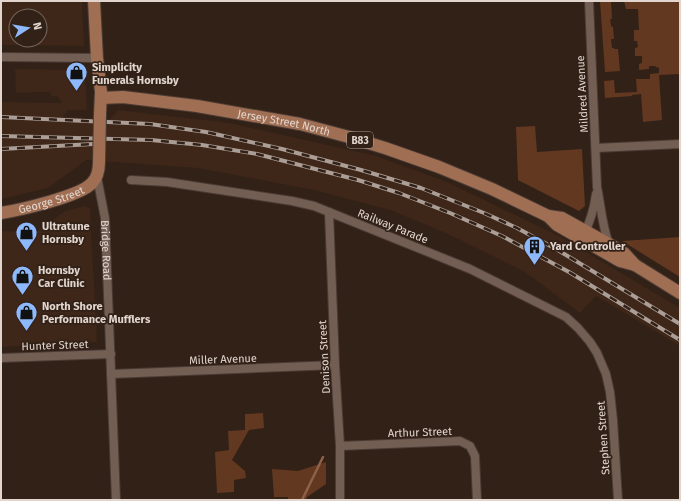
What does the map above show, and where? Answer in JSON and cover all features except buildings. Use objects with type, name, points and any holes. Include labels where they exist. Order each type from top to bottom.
[{"type":"main road","name":"Bridge Road","points":[[94,1],[101,98],[99,162],[97,177]]},
{"type":"main road","name":"Jersey Street North","points":[[101,98],[123,97],[197,106],[313,127],[385,148],[439,167],[492,189],[548,216],[557,225],[609,244],[624,253],[635,265],[680,293]]},
{"type":"main road","name":"George Street","points":[[1,213],[65,196],[87,187],[92,184],[97,177]]},
{"type":"main road","name":"Jersey Street North","points":[[583,234],[620,261],[635,265]]},
{"type":"street","name":"Mildred Avenue","points":[[583,234],[594,210],[597,187],[588,1]]},
{"type":"street","points":[[1,57],[97,58]]},
{"type":"street","points":[[596,148],[680,144]]},
{"type":"street","name":"Bridge Road","points":[[97,177],[105,218],[116,500]]},
{"type":"street","name":"Railway Parade","points":[[131,180],[167,182],[292,201],[329,212],[470,269],[566,317],[590,342],[597,353],[606,374]]},
{"type":"street","name":"Mildred Avenue","points":[[597,187],[602,211],[604,233],[609,244]]},
{"type":"street","name":"Denison Street","points":[[329,212],[340,446],[340,500]]},
{"type":"street","name":"Hunter Street","points":[[1,358],[111,354]]},
{"type":"street","name":"Miller Avenue","points":[[112,374],[335,365]]},
{"type":"street","name":"Stephen Street","points":[[606,374],[610,392],[613,420],[618,500]]},
{"type":"street","name":"Arthur Street","points":[[340,446],[460,441],[470,446],[475,456],[477,500]]},
{"type":"shaded area","points":[[1,1],[82,1],[84,46],[48,46],[48,8],[8,8],[8,45],[1,45]]},
{"type":"shaded area","points":[[600,1],[611,1],[612,19],[610,19],[611,26],[613,27],[614,39],[611,39],[612,48],[618,49],[620,71],[605,72]]},
{"type":"shaded area","points":[[624,1],[680,1],[680,74],[659,75],[662,120],[643,122],[641,94],[605,98],[604,81],[614,80],[615,93],[637,92],[636,79],[650,79],[650,74],[659,73],[659,68],[655,66],[649,66],[649,69],[639,70],[639,64],[642,63],[642,56],[635,56],[635,48],[638,47],[637,41],[634,41],[634,30],[639,30],[638,9],[626,9]]},
{"type":"shaded area","points":[[15,69],[85,70],[87,110],[68,110],[63,117],[110,119],[118,110],[230,123],[376,156],[447,182],[559,236],[680,308],[680,346],[596,296],[580,313],[525,272],[448,234],[390,210],[314,190],[198,168],[86,160],[48,188],[1,199],[1,102],[62,103],[57,96],[51,96],[51,93],[16,93]]},
{"type":"shaded area","points":[[535,126],[537,152],[582,149],[585,206],[579,211],[518,180],[516,127]]},
{"type":"shaded area","points":[[85,206],[90,208],[97,342],[1,347],[1,231],[36,232],[65,211]]},
{"type":"shaded area","points":[[680,237],[680,277],[622,241]]},
{"type":"shaded area","points":[[263,413],[264,428],[249,430],[232,460],[245,471],[246,478],[234,480],[234,492],[217,493],[215,452],[229,450],[228,431],[245,430],[245,414]]},
{"type":"shaded area","points":[[326,462],[326,484],[307,497],[306,500],[288,500],[288,497],[274,497],[272,469],[298,471]]},
{"type":"waterway","points":[[302,500],[323,457]]},
{"type":"railway","points":[[1,117],[150,124],[206,132],[282,149],[421,188],[517,228],[556,249],[680,324]]},
{"type":"railway","points":[[1,136],[151,140],[202,145],[257,154],[358,180],[399,193],[502,236],[569,272],[680,340]]},
{"type":"railway","points":[[1,149],[93,144]]},
{"type":"place","name":"Simplicity Funerals Hornsby","points":[[76,92]]},
{"type":"place","name":"Ultratune Hornsby","points":[[27,252]]},
{"type":"place","name":"Yard Controller","points":[[534,266]]},
{"type":"place","name":"Hornsby Car Clinic","points":[[23,296]]},
{"type":"place","name":"North Shore Performance Mufflers","points":[[26,332]]}]
